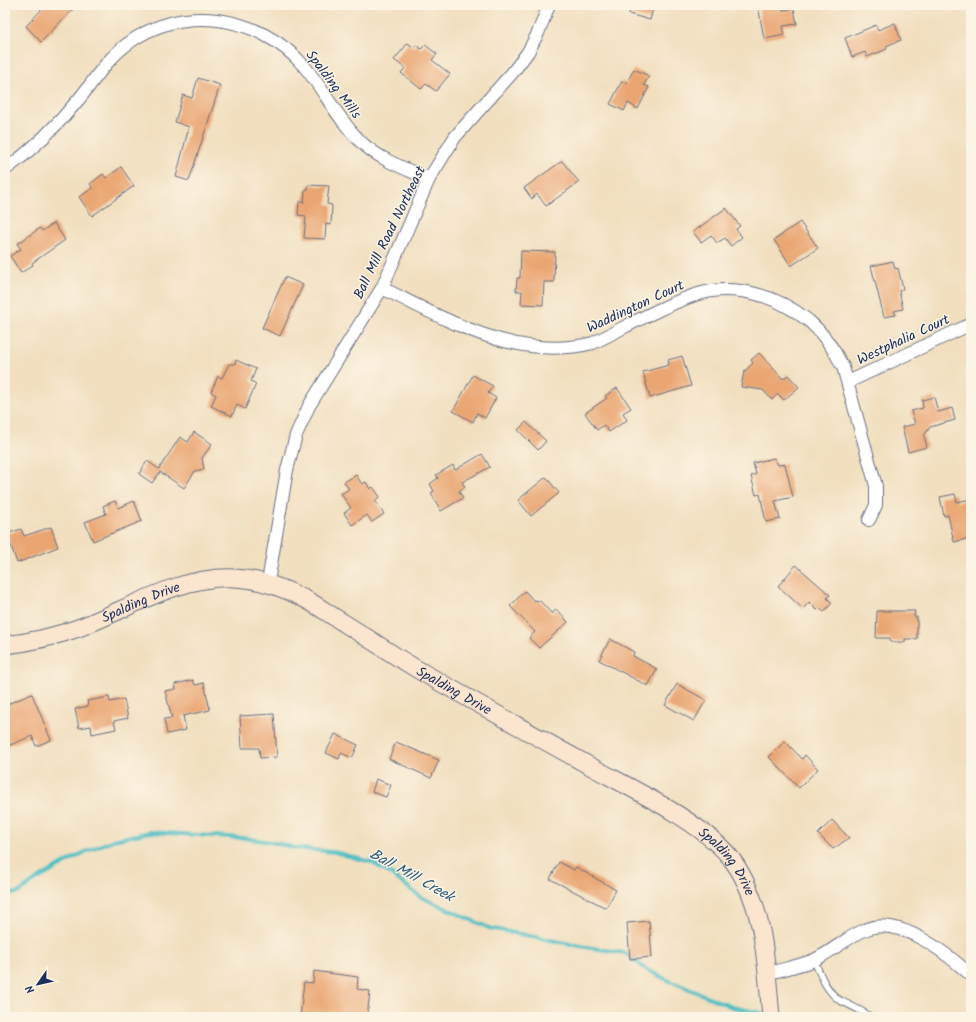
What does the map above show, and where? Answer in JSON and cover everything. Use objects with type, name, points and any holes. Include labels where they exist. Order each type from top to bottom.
[{"type":"street","name":"Ball Mill Road Northeast","points":[[268,582],[288,470],[296,435],[309,406],[382,288],[429,179],[455,137],[513,72],[528,52],[538,33],[549,5]]},
{"type":"street","name":"Spalding Mills","points":[[5,170],[59,123],[105,64],[126,44],[154,29],[185,20],[207,19],[243,25],[275,40],[304,66],[347,127],[362,143],[386,160],[429,179]]},
{"type":"street","name":"Waddington Court","points":[[382,288],[481,335],[520,345],[553,347],[581,346],[593,343],[667,306],[696,295],[723,290],[751,292],[783,303],[810,322],[834,351],[843,367],[876,486],[876,505],[869,520]]},
{"type":"street","name":"Westphalia Court","points":[[848,382],[971,324]]},
{"type":"street","name":"Spalding Drive","points":[[5,645],[47,637],[80,627],[194,582],[233,578],[268,582],[303,598],[416,668],[498,716],[662,806],[707,836],[732,860],[751,892],[759,917],[771,1017]]},
{"type":"street","points":[[767,974],[814,960],[866,929],[879,926],[892,926],[904,930],[949,955],[971,975]]},
{"type":"lane","points":[[814,960],[822,980],[840,1000],[860,1009],[871,1017]]},
{"type":"building","points":[[46,5],[77,5],[41,42],[26,26]]},
{"type":"building","points":[[632,5],[654,5],[650,20],[629,14]]},
{"type":"building","points":[[758,5],[782,5],[783,10],[794,9],[797,24],[783,26],[785,35],[764,39]]},
{"type":"building","points":[[895,23],[901,40],[886,46],[887,49],[867,57],[865,52],[852,57],[845,38],[876,25],[878,30]]},
{"type":"building","points":[[408,43],[413,47],[417,45],[421,49],[425,45],[437,54],[432,60],[450,74],[436,91],[426,84],[421,89],[401,73],[405,68],[394,60]]},
{"type":"building","points":[[634,69],[649,76],[644,85],[649,87],[638,109],[628,103],[624,111],[610,104],[622,81],[626,84]]},
{"type":"building","points":[[198,78],[220,85],[189,181],[176,177],[189,127],[175,122],[183,95],[192,98]]},
{"type":"building","points":[[562,161],[579,182],[546,206],[537,194],[532,199],[524,188]]},
{"type":"building","points":[[121,167],[134,186],[92,216],[79,197],[93,188],[90,184],[103,174],[106,178]]},
{"type":"building","points":[[308,185],[329,186],[327,204],[332,205],[331,225],[326,224],[325,239],[304,238],[306,216],[298,215],[299,202],[304,202],[305,191],[308,189]]},
{"type":"building","points":[[726,208],[740,226],[736,229],[742,237],[731,246],[725,238],[717,243],[711,235],[701,242],[693,232]]},
{"type":"building","points":[[800,222],[818,248],[791,266],[774,240]]},
{"type":"building","points":[[54,223],[65,240],[32,263],[33,265],[21,273],[10,256],[21,249],[17,244],[40,228],[42,231]]},
{"type":"building","points":[[521,251],[555,252],[554,282],[544,282],[543,305],[521,304],[522,291],[516,291],[517,278],[520,278]]},
{"type":"building","points":[[893,261],[895,269],[898,268],[903,289],[899,291],[903,309],[894,311],[896,315],[884,317],[871,266]]},
{"type":"building","points":[[285,277],[303,285],[280,336],[262,328]]},
{"type":"building","points":[[759,353],[783,379],[788,375],[799,387],[784,400],[778,394],[772,400],[763,390],[741,387],[744,372],[753,363],[751,360]]},
{"type":"building","points":[[682,356],[691,386],[650,398],[643,372],[669,365],[668,360]]},
{"type":"building","points":[[236,360],[256,369],[251,381],[256,384],[245,409],[237,405],[232,416],[211,406],[216,395],[211,392],[218,376],[222,378],[229,364],[235,364]]},
{"type":"building","points":[[473,375],[493,386],[488,393],[496,398],[485,418],[477,413],[473,422],[453,411]]},
{"type":"building","points":[[617,388],[631,408],[623,413],[627,420],[609,432],[604,425],[597,430],[585,413],[607,398],[605,396]]},
{"type":"building","points":[[934,397],[938,412],[952,408],[955,420],[930,427],[924,436],[927,447],[908,452],[902,427],[915,424],[911,411],[923,408],[922,400]]},
{"type":"building","points":[[526,422],[546,441],[538,450],[518,430]]},
{"type":"building","points":[[194,432],[212,444],[202,458],[204,469],[195,471],[184,488],[160,472],[152,483],[139,474],[147,461],[159,469],[180,437],[188,442]]},
{"type":"building","points":[[482,454],[490,467],[462,482],[465,487],[459,491],[463,498],[441,511],[431,493],[434,491],[430,484],[438,478],[436,475],[453,465],[455,470]]},
{"type":"building","points":[[774,458],[778,465],[785,464],[793,497],[775,501],[780,519],[766,522],[760,494],[756,495],[751,476],[756,474],[753,463]]},
{"type":"building","points":[[356,475],[362,484],[366,482],[370,489],[373,487],[380,497],[375,500],[384,514],[372,522],[367,515],[352,525],[344,513],[351,508],[341,494],[349,489],[344,482]]},
{"type":"building","points":[[546,477],[559,493],[531,516],[518,500]]},
{"type":"building","points":[[955,494],[957,502],[971,499],[971,538],[954,542],[948,515],[944,516],[940,497]]},
{"type":"building","points":[[115,501],[118,508],[134,501],[142,521],[93,541],[85,522],[106,514],[103,506]]},
{"type":"building","points":[[51,527],[58,547],[17,563],[7,534],[21,529],[24,536]]},
{"type":"building","points":[[796,565],[830,595],[827,598],[832,603],[824,612],[819,608],[817,610],[809,602],[803,609],[778,586]]},
{"type":"building","points":[[525,591],[533,600],[540,601],[552,614],[556,609],[568,622],[539,648],[529,638],[535,632],[510,606]]},
{"type":"building","points":[[877,611],[915,611],[914,617],[917,617],[917,639],[905,639],[905,642],[890,642],[890,638],[876,638]]},
{"type":"building","points":[[610,639],[634,652],[633,656],[657,669],[648,686],[599,660]]},
{"type":"building","points":[[193,680],[195,685],[204,683],[210,710],[183,716],[186,730],[167,734],[164,719],[172,718],[165,691],[176,689],[175,684]]},
{"type":"building","points":[[677,684],[706,700],[694,721],[665,705]]},
{"type":"building","points":[[32,694],[51,740],[36,746],[32,736],[5,747],[5,705]]},
{"type":"building","points":[[109,697],[110,702],[124,699],[128,718],[114,721],[116,729],[92,734],[91,726],[79,728],[75,709],[88,706],[87,701]]},
{"type":"building","points":[[274,714],[277,757],[260,758],[259,748],[242,748],[240,716]]},
{"type":"building","points":[[335,734],[358,745],[352,758],[341,753],[339,759],[326,753]]},
{"type":"building","points":[[785,741],[802,759],[805,755],[818,769],[799,788],[769,757]]},
{"type":"building","points":[[396,742],[439,760],[431,778],[389,759]]},
{"type":"building","points":[[376,779],[391,785],[386,797],[372,792]]},
{"type":"building","points":[[832,820],[849,838],[833,849],[818,834]]},
{"type":"building","points":[[559,862],[574,870],[576,867],[616,890],[606,908],[550,879]]},
{"type":"building","points":[[649,921],[652,957],[630,959],[627,923]]},
{"type":"building","points":[[314,971],[358,977],[357,989],[370,991],[367,1017],[300,1017],[304,982],[313,983]]},
{"type":"waterway","name":"Ball Mill Creek","points":[[5,894],[18,893],[36,880],[83,853],[113,840],[150,832],[244,838],[276,843],[295,848],[334,852],[371,862],[391,874],[419,896],[489,928],[625,953],[647,970],[670,981],[732,1007],[766,1014]]}]
